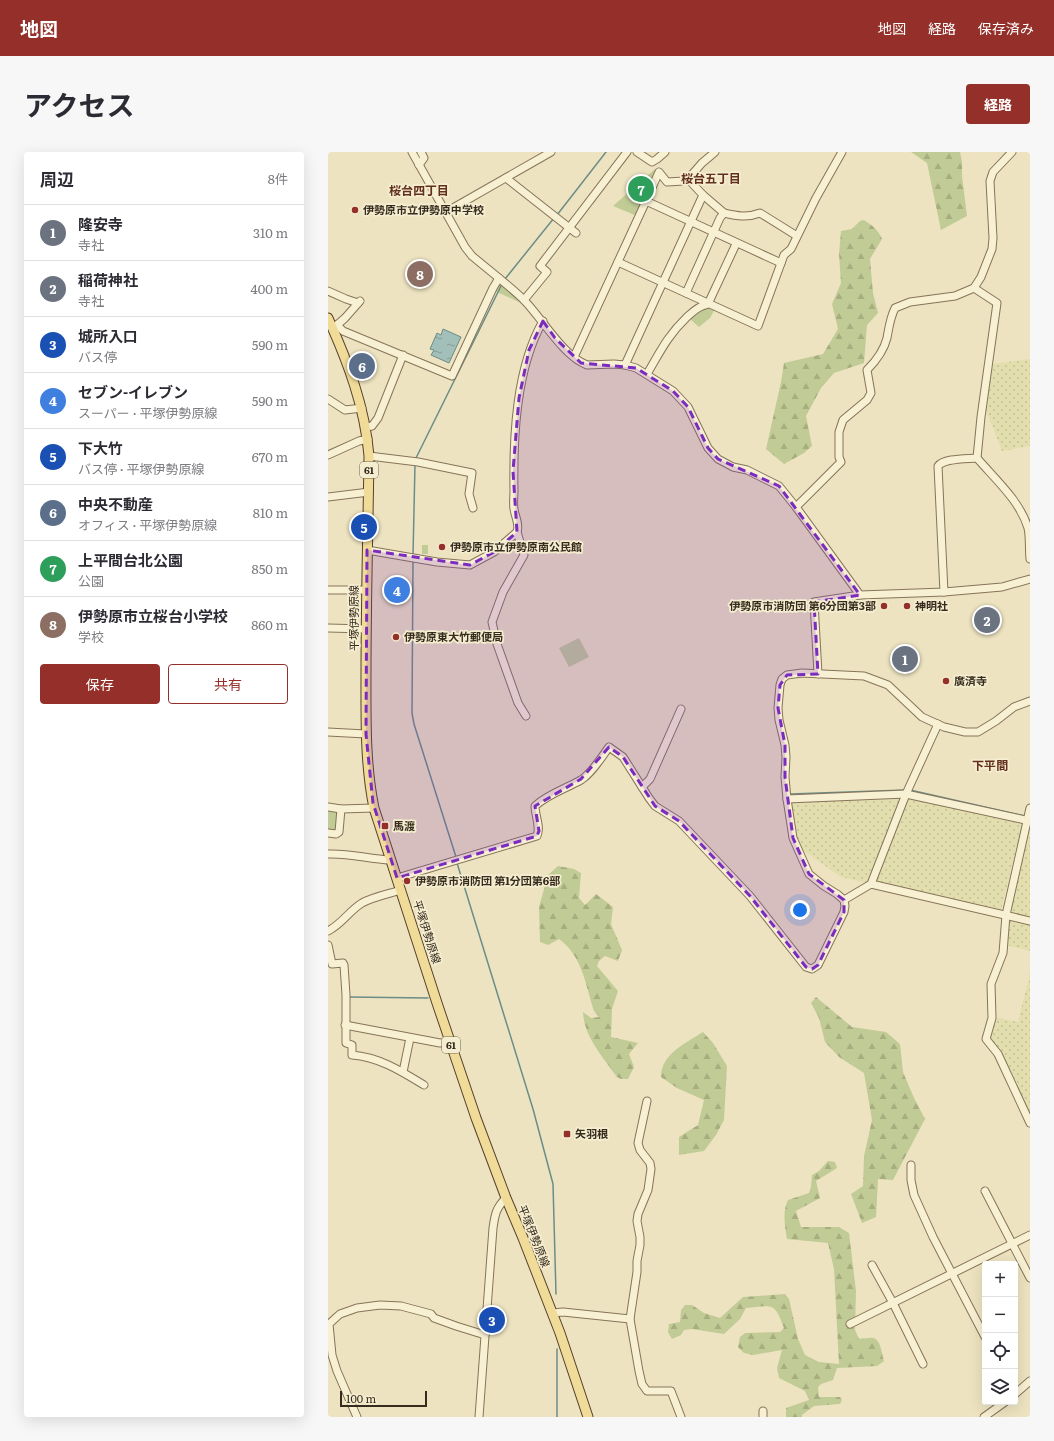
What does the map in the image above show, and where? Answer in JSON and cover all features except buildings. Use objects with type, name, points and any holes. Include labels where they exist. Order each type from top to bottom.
[{"type":"main road","name":"平塚伊勢原線","points":[[328,318],[362,408],[368,439],[369,492],[366,590],[366,734],[369,776],[374,808],[450,1042],[506,1198],[552,1313],[588,1417]]},
{"type":"street","points":[[412,152],[465,247],[472,256],[524,300],[543,321],[555,338],[574,357],[581,363],[587,365],[614,364],[636,368],[673,391],[688,407],[708,448],[718,459],[733,468],[747,470],[779,486],[860,595]]},
{"type":"street","points":[[419,165],[424,158],[421,152]]},
{"type":"street","points":[[446,212],[551,152]]},
{"type":"street","points":[[524,300],[547,272],[540,266],[627,152]]},
{"type":"street","points":[[637,152],[652,162],[667,182],[684,181]]},
{"type":"street","points":[[652,162],[665,152]]},
{"type":"street","points":[[715,152],[702,163],[688,179],[703,195],[724,213],[740,217],[752,216],[760,213],[797,236]]},
{"type":"street","points":[[618,262],[758,326],[784,255],[791,249],[816,198],[842,152]]},
{"type":"street","points":[[796,507],[841,462],[839,457],[839,432],[843,420],[867,400],[871,393],[867,370],[882,351],[895,308],[910,302],[954,296],[974,288],[981,277],[992,249],[993,238],[990,181],[992,172],[1012,152]]},
{"type":"street","points":[[574,357],[659,172]]},
{"type":"street","points":[[506,178],[576,233]]},
{"type":"street","points":[[625,365],[703,195]]},
{"type":"street","points":[[646,201],[781,264]]},
{"type":"street","points":[[686,293],[720,218],[724,213]]},
{"type":"street","points":[[647,374],[668,337],[701,306],[708,304],[736,244]]},
{"type":"street","points":[[333,330],[343,331],[452,376],[492,288],[499,278]]},
{"type":"street","points":[[974,288],[997,303],[981,417],[977,458],[1016,503],[1025,519],[1029,529],[1030,559]]},
{"type":"street","points":[[328,292],[359,302],[333,330]]},
{"type":"street","points":[[368,550],[437,562],[470,565],[494,552],[517,532],[519,528],[514,510],[514,444],[519,398],[529,350],[543,321]]},
{"type":"street","points":[[366,427],[372,426],[378,418],[403,355]]},
{"type":"street","points":[[328,399],[345,410],[362,408]]},
{"type":"street","points":[[328,455],[359,441],[368,439]]},
{"type":"street","points":[[369,456],[418,462],[472,473],[469,494],[473,508]]},
{"type":"street","points":[[944,592],[938,466],[940,463],[953,460],[977,458]]},
{"type":"street","points":[[328,497],[369,492]]},
{"type":"street","points":[[517,532],[524,555],[503,592],[492,622],[497,644],[518,702],[526,716]]},
{"type":"street","points":[[818,674],[814,602],[860,595],[944,592],[1002,587],[1030,579]]},
{"type":"street","points":[[328,590],[366,590]]},
{"type":"street","points":[[328,628],[366,630]]},
{"type":"street","points":[[397,878],[537,836],[539,831],[534,813],[534,806],[541,800],[581,779],[593,768],[609,747],[623,757],[649,798],[656,806],[679,821],[750,896],[806,967],[812,969],[818,965],[844,912],[845,906],[844,900],[809,874],[793,838],[785,777],[786,745],[779,720],[778,708],[782,679],[786,675],[802,673],[864,676],[883,682],[895,690],[922,717],[944,727],[965,732],[978,732],[996,721],[1014,707],[1030,701]]},
{"type":"street","points":[[642,786],[650,779],[681,709]]},
{"type":"street","points":[[844,900],[871,884],[906,794],[938,724]]},
{"type":"street","points":[[328,732],[366,734]]},
{"type":"street","points":[[787,799],[906,794],[1028,821]]},
{"type":"street","points":[[328,807],[341,809],[374,808]]},
{"type":"street","points":[[1030,808],[1006,915],[1003,953],[991,984],[992,1018],[986,1039],[998,1054],[1030,1123]]},
{"type":"street","points":[[328,833],[336,834],[339,832],[341,809]]},
{"type":"street","points":[[328,854],[341,853],[390,860]]},
{"type":"street","points":[[871,884],[1030,921]]},
{"type":"street","points":[[328,931],[338,926],[361,904],[371,899],[401,890]]},
{"type":"street","points":[[328,945],[332,964],[343,963],[344,965],[346,995],[346,1043],[352,1045],[352,1055],[365,1056],[381,1062],[403,1072],[424,1086]]},
{"type":"street","points":[[345,1025],[440,1043],[450,1042]]},
{"type":"street","points":[[403,1072],[410,1038]]},
{"type":"street","points":[[646,1101],[638,1143],[640,1150],[650,1163],[651,1169],[648,1190],[636,1221],[640,1245],[630,1319],[642,1384],[647,1391],[671,1391],[681,1417]]},
{"type":"street","points":[[911,1165],[914,1195],[933,1237],[983,1333]]},
{"type":"street","points":[[984,1191],[1013,1243],[1030,1278]]},
{"type":"street","points":[[479,1417],[495,1216],[498,1206],[506,1198]]},
{"type":"street","points":[[850,1324],[1030,1234]]},
{"type":"street","points":[[872,1265],[893,1303],[923,1364]]},
{"type":"street","points":[[357,1417],[337,1371],[332,1355],[329,1324],[340,1314],[357,1308],[380,1305],[401,1306],[431,1314],[434,1318],[485,1335]]},
{"type":"street","points":[[552,1313],[563,1312],[630,1319]]},
{"type":"street","points":[[1018,1390],[1030,1381]]},
{"type":"street","points":[[984,1417],[1000,1405]]},
{"type":"highlighted area","points":[[543,321],[555,338],[581,363],[636,368],[673,391],[688,407],[708,448],[718,459],[779,486],[860,595],[814,602],[818,674],[787,675],[780,685],[778,708],[785,745],[785,777],[793,838],[809,874],[844,900],[844,912],[818,965],[812,969],[806,967],[750,896],[679,821],[655,806],[623,757],[609,747],[581,779],[535,806],[539,831],[537,836],[397,878],[373,803],[366,734],[367,550],[470,565],[494,552],[517,532],[513,471],[519,398],[529,350]]},
{"type":"shaded area","points":[[1030,359],[1030,446],[1002,451],[985,408],[992,364]]},
{"type":"shaded area","points":[[900,798],[901,800],[871,878],[866,883],[841,877],[801,849],[793,829],[792,802]]},
{"type":"shaded area","points":[[911,798],[1022,824],[1001,911],[876,881],[906,801]]},
{"type":"shaded area","points":[[1030,825],[1030,919],[1007,913]]},
{"type":"shaded area","points":[[1008,918],[1030,924],[1030,951],[1006,945]]},
{"type":"shaded area","points":[[1030,973],[1030,1114],[997,1049],[990,1039],[994,1017],[1018,1022]]},
{"type":"green space","points":[[911,152],[960,152],[967,216],[941,230],[927,163]]},
{"type":"green space","points":[[655,169],[657,171],[637,216],[613,206]]},
{"type":"green space","points":[[864,220],[875,228],[882,239],[870,259],[873,293],[878,313],[867,325],[864,363],[834,373],[821,388],[806,416],[812,446],[804,453],[784,464],[766,449],[784,363],[823,354],[838,329],[832,304],[841,283],[839,254],[841,231],[852,229],[860,221]]},
{"type":"green space","points":[[499,285],[504,285],[523,304],[495,291],[496,287]]},
{"type":"green space","points":[[707,306],[715,309],[710,318],[699,327],[689,318]]},
{"type":"green space","points":[[422,545],[428,545],[428,554],[422,554]]},
{"type":"green space","points":[[579,638],[589,657],[569,667],[559,648]]},
{"type":"green space","points":[[328,809],[339,812],[337,830],[328,831]]},
{"type":"green space","points":[[558,866],[574,869],[581,873],[579,898],[585,905],[596,894],[613,907],[611,924],[622,950],[618,961],[605,956],[599,961],[597,966],[618,991],[612,1009],[611,1037],[638,1043],[629,1054],[634,1067],[628,1079],[621,1079],[617,1077],[600,1054],[587,1030],[583,1012],[591,1018],[599,1017],[594,1011],[582,972],[573,953],[559,939],[548,945],[540,942],[539,907],[548,875]]},
{"type":"green space","points":[[816,997],[852,1027],[886,1032],[900,1044],[903,1072],[925,1119],[893,1180],[878,1179],[876,1217],[862,1223],[851,1194],[863,1186],[864,1156],[872,1120],[864,1073],[839,1057],[825,1042],[819,1018],[811,1003]]},
{"type":"green space","points":[[703,1032],[713,1043],[727,1066],[724,1120],[716,1135],[704,1151],[679,1155],[679,1137],[698,1125],[704,1100],[677,1088],[661,1077],[662,1069],[665,1062],[676,1050]]},
{"type":"green space","points":[[828,1161],[835,1162],[837,1168],[816,1181],[820,1198],[796,1211],[801,1227],[839,1227],[849,1233],[856,1291],[855,1330],[859,1339],[871,1338],[878,1341],[884,1361],[877,1366],[837,1368],[833,1380],[821,1384],[818,1387],[819,1397],[840,1397],[842,1400],[840,1404],[814,1406],[802,1415],[802,1417],[786,1417],[786,1408],[809,1400],[805,1391],[779,1378],[777,1368],[782,1350],[753,1355],[744,1353],[738,1347],[740,1337],[745,1333],[780,1332],[784,1328],[775,1309],[767,1306],[746,1308],[740,1319],[724,1334],[692,1329],[684,1330],[681,1335],[672,1339],[668,1332],[669,1324],[680,1322],[681,1310],[685,1305],[692,1305],[704,1313],[720,1318],[743,1297],[785,1294],[789,1299],[798,1339],[805,1355],[819,1362],[839,1364],[834,1269],[828,1243],[787,1239],[784,1219],[788,1200],[809,1193],[812,1175],[819,1171]]},
{"type":"water","points":[[443,329],[461,337],[449,363],[431,355],[434,350],[430,349],[437,333],[441,335]]},
{"type":"waterway","points":[[557,215],[606,152]]},
{"type":"waterway","points":[[505,279],[554,218]]},
{"type":"waterway","points":[[415,460],[502,284]]},
{"type":"waterway","points":[[413,556],[415,464]]},
{"type":"waterway","points":[[413,560],[412,713],[414,724],[456,857]]},
{"type":"waterway","points":[[790,794],[906,790]]},
{"type":"waterway","points":[[910,790],[1025,816]]},
{"type":"waterway","points":[[457,863],[533,1109],[553,1184],[556,1294]]},
{"type":"waterway","points":[[348,997],[428,998]]},
{"type":"waterway","points":[[557,1349],[557,1417]]},
{"type":"place","name":"上平間台北公園","points":[[641,189]]},
{"type":"place","name":"伊勢原市立伊勢原中学校","points":[[355,210]]},
{"type":"place","name":"伊勢原市立桜台小学校","points":[[420,274]]},
{"type":"place","name":"中央不動産","points":[[362,366]]},
{"type":"place","name":"下大竹","points":[[364,527]]},
{"type":"place","name":"伊勢原市立伊勢原南公民館","points":[[442,547]]},
{"type":"place","name":"セブン-イレブン","points":[[397,590]]},
{"type":"place","name":"伊勢原市消防団 第6分団第3部","points":[[884,606]]},
{"type":"place","name":"神明社","points":[[907,606]]},
{"type":"place","name":"稲荷神社","points":[[987,620]]},
{"type":"place","name":"伊勢原東大竹郵便局","points":[[396,637]]},
{"type":"place","name":"隆安寺","points":[[905,659]]},
{"type":"place","name":"廣済寺","points":[[946,681]]},
{"type":"place","name":"馬渡","points":[[385,826]]},
{"type":"place","name":"伊勢原市消防団 第1分団第6部","points":[[407,881]]},
{"type":"place","name":"矢羽根","points":[[567,1134]]},
{"type":"place","name":"城所入口","points":[[492,1320]]},
{"type":"district","name":"桜台五丁目","points":[[711,179]]},
{"type":"district","name":"桜台四丁目","points":[[419,191]]},
{"type":"district","name":"下平間","points":[[990,766]]}]
